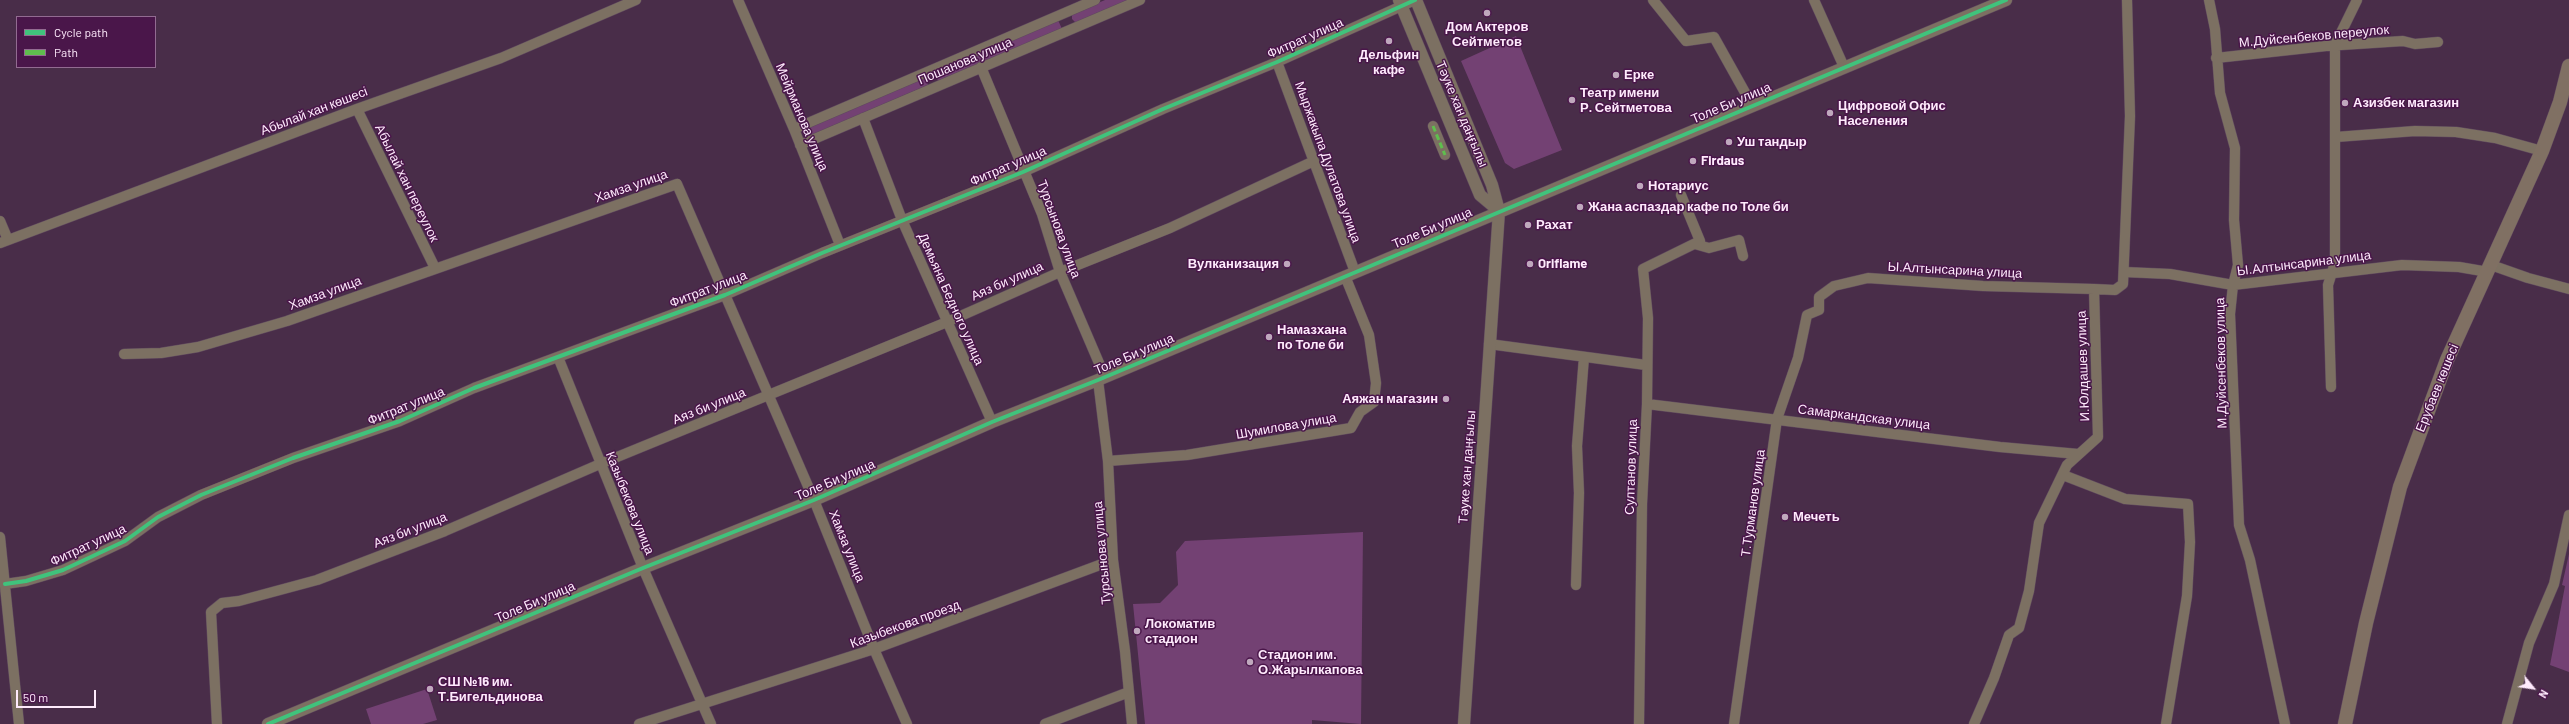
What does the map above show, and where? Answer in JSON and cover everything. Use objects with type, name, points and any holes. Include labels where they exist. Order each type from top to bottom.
[{"type":"main road","name":"Ерубаев көшесі","points":[[2345,724],[2366,623],[2400,487],[2447,360],[2542,151],[2560,102],[2569,66]]},
{"type":"street","name":"Абылай хан көшесі","points":[[4,241],[357,109],[501,58],[636,0]]},
{"type":"street","name":"Мейрманова улица","points":[[738,0],[794,129],[840,245]]},
{"type":"street","name":"Пошанова улица","points":[[794,129],[1095,0]]},
{"type":"street","name":"Пошанова улица","points":[[800,145],[1140,0]]},
{"type":"street","name":"Фитрат улица","points":[[5,584],[26,581],[63,570],[125,541],[158,517],[200,495],[293,458],[400,421],[474,388],[725,295],[840,245],[1023,172],[1163,108],[1277,62],[1400,4],[1416,0]]},
{"type":"street","name":"Тәуке хан даңғылы","points":[[1416,0],[1492,185],[1499,211],[1464,724]]},
{"type":"street","points":[[1653,0],[1686,41],[1714,37],[1752,106]]},
{"type":"street","points":[[1814,0],[1844,67]]},
{"type":"street","name":"Толе Би улица","points":[[268,724],[643,568],[814,500],[992,422],[1102,379],[1499,211],[2006,0]]},
{"type":"street","points":[[2094,289],[2114,290],[2123,284],[2130,116],[2127,0]]},
{"type":"street","name":"М.Дуйсенбеков улица","points":[[2209,0],[2215,29],[2216,58],[2220,93],[2236,148],[2234,220],[2238,265],[2232,284],[2231,342],[2240,525],[2250,560],[2285,724]]},
{"type":"street","points":[[2331,387],[2328,285],[2335,263],[2335,45],[2357,0]]},
{"type":"street","name":"Тәуке хан даңғылы","points":[[1400,4],[1480,195],[1499,211]]},
{"type":"street","name":"М.Дуйсенбеков переулок","points":[[2216,58],[2335,45],[2403,41],[2415,44],[2438,42]]},
{"type":"street","name":"Мыржакыпа Дулатова улица","points":[[1277,62],[1314,161],[1350,274]]},
{"type":"street","name":"Турсынова улица","points":[[981,68],[1023,172],[1042,214],[1060,272],[1102,379],[1113,560],[1132,724]]},
{"type":"street","name":"Абылай хан переулок","points":[[357,109],[435,268]]},
{"type":"street","name":"Демьяна Бедного улица","points":[[863,118],[902,220],[992,422]]},
{"type":"street","points":[[1433,126],[1445,155]]},
{"type":"street","points":[[2336,137],[2415,131],[2456,132],[2495,138],[2542,151]]},
{"type":"street","name":"Аяз би улица","points":[[217,724],[211,612],[222,603],[239,601],[316,580],[445,531],[600,464],[769,396],[947,322],[1060,272],[1170,228],[1314,161]]},
{"type":"street","name":"Хамза улица","points":[[124,354],[161,353],[198,347],[286,321],[677,184],[814,500],[874,649],[907,724]]},
{"type":"street","points":[[1681,195],[1700,241],[1695,244]]},
{"type":"street","points":[[0,220],[4,241]]},
{"type":"street","points":[[1695,244],[1709,248],[1739,240],[1743,256]]},
{"type":"street","name":"Султанов улица","points":[[1639,724],[1642,504],[1647,404],[1646,365],[1648,318],[1643,268],[1695,244]]},
{"type":"street","name":"Ы.Алтынсарина улица","points":[[2124,272],[2170,274],[2232,284],[2402,265],[2459,266],[2489,268],[2569,288]]},
{"type":"street","name":"Шумилова улица","points":[[1108,462],[1187,455],[1351,428],[1360,412],[1374,402],[1376,383],[1369,335],[1350,274]]},
{"type":"street","name":"Ы.Алтынсарина улица","points":[[1819,297],[1834,286],[1868,278],[1983,286],[2094,289]]},
{"type":"street","name":"И.Юлдашев улица","points":[[1974,724],[1994,678],[2009,635],[2019,628],[2029,591],[2039,523],[2067,465],[2098,437],[2094,289]]},
{"type":"street","name":"Т.Турманов улица","points":[[1734,724],[1777,419],[1798,358],[1807,315],[1819,310],[1819,297]]},
{"type":"street","points":[[1489,344],[1646,365]]},
{"type":"street","name":"Казыбекова улица","points":[[558,357],[643,568],[711,724]]},
{"type":"street","points":[[1576,585],[1579,493],[1577,446],[1584,357]]},
{"type":"street","name":"Самаркандская улица","points":[[1647,404],[2000,447],[2078,454]]},
{"type":"street","points":[[2063,475],[2125,499],[2188,504],[2190,542],[2186,602],[2166,724]]},
{"type":"street","points":[[2507,724],[2529,643],[2554,584],[2569,515]]},
{"type":"street","points":[[0,537],[19,724]]},
{"type":"street","name":"Казыбекова проезд","points":[[639,724],[702,702],[874,649],[1113,560]]},
{"type":"street","points":[[1045,724],[1129,692]]},
{"type":"shaded area","points":[[1105,0],[1129,0],[1076,23],[1072,19],[1072,14]]},
{"type":"shaded area","points":[[1058,20],[1062,29],[938,81],[935,73]]},
{"type":"shaded area","points":[[1516,36],[1562,150],[1514,169],[1505,163],[1461,61]]},
{"type":"shaded area","points":[[925,77],[928,85],[807,137],[804,133],[803,128]]},
{"type":"shaded area","name":"Стадион им. О.Жарылкапова","points":[[1363,532],[1361,724],[1312,720],[1312,724],[1145,724],[1133,604],[1160,603],[1178,585],[1176,552],[1185,541]]},
{"type":"shaded area","points":[[2569,554],[2569,672],[2550,665],[2565,586],[2562,585]]},
{"type":"shaded area","points":[[427,689],[437,720],[423,724],[371,724],[366,709]]},
{"type":"marked path","points":[[1433,126],[1445,155]]},
{"type":"cycle path","points":[[5,584],[26,581],[63,570],[125,541],[158,517],[201,495],[293,458],[400,421],[474,388],[725,295],[822,253],[1023,172],[1163,109],[1277,62],[1415,0]]},
{"type":"cycle path","points":[[268,724],[643,568],[814,500],[992,422],[1098,380],[2006,0]]},
{"type":"place","name":"Дом Актеров Сейтметов","points":[[1487,13]]},
{"type":"place","name":"Дельфин кафе","points":[[1389,41]]},
{"type":"place","name":"Ерке","points":[[1616,75]]},
{"type":"place","name":"Театр имени Р. Сейтметова","points":[[1572,100]]},
{"type":"place","name":"Азизбек магазин","points":[[2345,103]]},
{"type":"place","name":"Цифровой Офис Населения","points":[[1830,113]]},
{"type":"place","name":"Уш тандыр","points":[[1729,142]]},
{"type":"place","name":"Firdaus","points":[[1693,161]]},
{"type":"place","name":"Нотариус","points":[[1640,186]]},
{"type":"place","name":"Жана аспаздар кафе по Толе би","points":[[1580,207]]},
{"type":"place","name":"Рахат","points":[[1528,225]]},
{"type":"place","name":"Вулканизация","points":[[1287,264]]},
{"type":"place","name":"Oriflame","points":[[1530,264]]},
{"type":"place","name":"Намазхана по Толе би","points":[[1269,337]]},
{"type":"place","name":"Аяжан магазин","points":[[1446,399]]},
{"type":"place","name":"Мечеть","points":[[1785,517]]},
{"type":"place","name":"Локоматив стадион","points":[[1137,631]]},
{"type":"place","name":"Стадион им. О.Жарылкапова","points":[[1250,662]]},
{"type":"place","name":"СШ №16 им. Т.Бигельдинова","points":[[430,689]]}]
